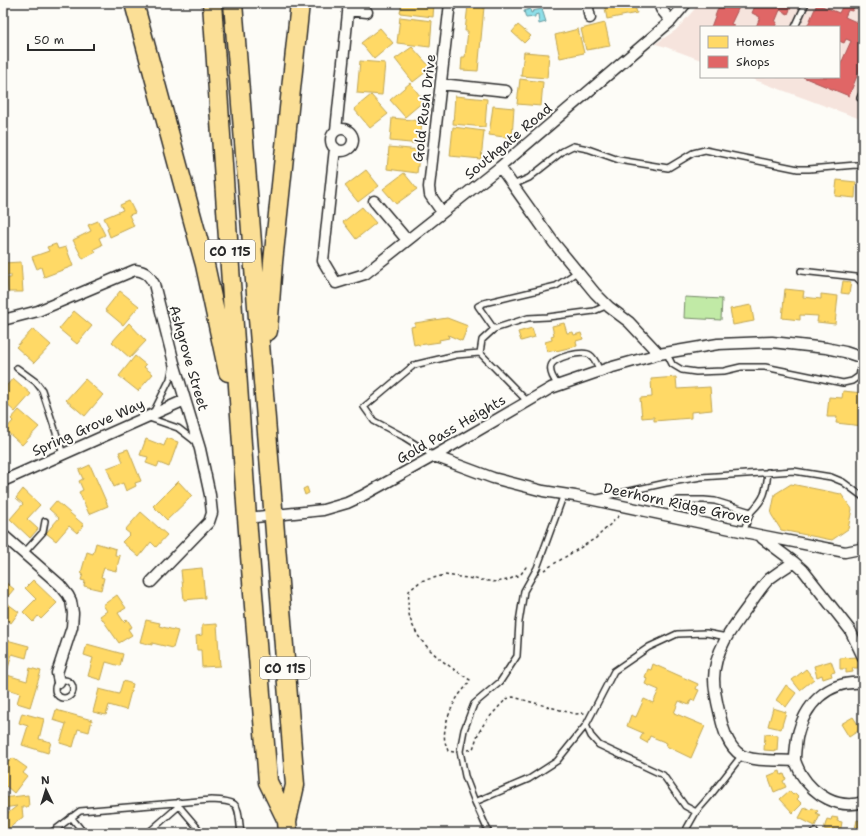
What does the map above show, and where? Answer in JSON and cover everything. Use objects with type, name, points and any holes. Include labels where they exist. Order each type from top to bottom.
[{"type":"highway","points":[[134,3],[203,257],[216,311],[228,369],[246,498]]},
{"type":"highway","name":"CO 115","points":[[212,3],[247,518],[268,782],[288,827]]},
{"type":"highway","name":"CO 115","points":[[233,3],[295,785],[288,827]]},
{"type":"highway","points":[[266,430],[269,299],[300,3]]},
{"type":"street","name":"Gold Rush Drive","points":[[442,212],[430,196],[429,188],[450,3]]},
{"type":"street","points":[[587,3],[590,18]]},
{"type":"street","points":[[659,3],[671,21]]},
{"type":"street","name":"Southgate Road","points":[[334,148],[323,261],[336,283],[365,274],[500,167],[671,21],[686,3]]},
{"type":"street","points":[[336,130],[343,129],[350,133],[353,140],[350,147],[342,151],[334,148],[331,141],[333,133],[336,130],[348,7],[367,12]]},
{"type":"street","points":[[441,84],[506,91]]},
{"type":"street","points":[[500,167],[554,243],[595,293],[663,353]]},
{"type":"street","points":[[374,201],[407,240]]},
{"type":"street","name":"Ashgrove Street","points":[[3,320],[38,311],[135,270],[142,270],[151,278],[154,284],[174,363],[199,445],[210,494],[211,518],[209,522],[151,582]]},
{"type":"street","name":"Gold Pass Heights","points":[[247,518],[323,510],[347,503],[434,456],[527,401],[558,385],[663,353],[718,344],[772,342],[826,348],[863,357]]},
{"type":"street","name":"Spring Grove Way","points":[[3,481],[185,400]]},
{"type":"street","name":"Deerhorn Ridge Grove","points":[[434,456],[493,478],[543,491],[594,500],[759,535],[803,570],[850,630],[863,657]]},
{"type":"street","points":[[3,535],[60,585],[68,595],[72,606],[72,627],[57,673],[58,682]]},
{"type":"street","points":[[759,535],[845,552],[863,547]]},
{"type":"street","points":[[794,562],[768,580],[727,637],[721,648],[715,669],[714,679],[715,693],[722,726],[734,750],[750,758],[796,761]]},
{"type":"street","points":[[863,683],[846,684],[834,688],[822,694],[813,702],[801,722],[795,749],[796,761],[799,770],[809,786],[817,793],[826,799],[838,803],[851,804],[863,802]]},
{"type":"lane","points":[[795,26],[806,3]]},
{"type":"lane","points":[[860,98],[863,91]]},
{"type":"lane","points":[[513,185],[529,178],[563,151],[573,146],[588,148],[619,160],[668,168],[693,153],[705,150],[798,169],[856,165],[863,166]]},
{"type":"lane","points":[[494,329],[478,306],[484,303],[556,286],[577,272]]},
{"type":"lane","points":[[801,272],[856,277],[863,284]]},
{"type":"lane","points":[[480,353],[482,340],[494,329],[528,318],[548,318],[594,311],[608,305]]},
{"type":"lane","points":[[558,385],[551,374],[550,367],[552,362],[557,358],[584,352],[590,354],[600,371]]},
{"type":"lane","points":[[480,353],[527,401]]},
{"type":"lane","points":[[434,456],[404,437],[374,421],[364,407],[414,365],[456,355],[480,353]]},
{"type":"lane","name":"Gold Pass Heights","points":[[663,353],[672,364],[682,370],[696,372],[724,371],[741,367],[765,367],[843,383],[852,381],[859,376],[863,357]]},
{"type":"lane","points":[[174,363],[170,378],[150,415],[178,428],[199,445]]},
{"type":"lane","points":[[18,368],[36,382],[42,390],[63,454]]},
{"type":"lane","points":[[594,500],[666,483],[701,477],[794,471],[831,477],[843,482],[863,497]]},
{"type":"lane","points":[[743,532],[751,512],[759,504],[767,489],[768,472]]},
{"type":"lane","points":[[489,833],[465,776],[460,751],[464,730],[474,704],[500,682],[516,656],[524,591],[537,568],[564,494]]},
{"type":"lane","points":[[669,516],[674,503],[678,500],[715,501],[751,512]]},
{"type":"lane","points":[[24,553],[43,532],[45,521]]},
{"type":"lane","points":[[850,551],[863,553]]},
{"type":"lane","points":[[475,802],[529,779],[557,761],[586,725],[602,691],[614,671],[649,647],[676,634],[706,633],[727,637]]},
{"type":"lane","points":[[586,725],[598,746],[663,775],[685,806],[696,812]]},
{"type":"lane","points":[[686,833],[687,828],[696,812],[742,755]]},
{"type":"lane","points":[[51,833],[71,816],[80,811],[179,804],[211,800],[227,800],[238,808],[241,833]]},
{"type":"lane","points":[[148,833],[179,804]]},
{"type":"lane","points":[[179,804],[202,833]]},
{"type":"lane","points":[[71,816],[84,833]]},
{"type":"path","points":[[593,712],[575,714],[513,697],[506,699],[485,722],[478,734],[473,749],[453,752],[448,751],[445,741],[445,729],[450,712],[459,695],[466,688],[470,680],[445,664],[420,640],[408,608],[409,591],[421,580],[445,576],[496,582],[508,580],[521,574],[526,567],[545,570],[596,538],[628,507]]},
{"type":"shaded area","points":[[700,3],[863,3],[863,120],[750,78],[840,78],[840,26],[700,26],[700,60],[655,44],[676,30]]},
{"type":"green space","points":[[685,297],[722,299],[721,320],[684,318]]},
{"type":"water","points":[[530,9],[531,13],[533,12],[532,11],[542,9],[546,22],[539,24],[538,14],[535,15],[535,17],[526,18],[524,11]]},
{"type":"building: Homes","points":[[402,3],[434,3],[433,17],[400,13]]},
{"type":"building: Homes","points":[[604,3],[634,3],[637,13],[607,19]]},
{"type":"building: Homes","points":[[468,5],[484,7],[478,71],[461,70],[462,57],[465,57],[468,31],[465,31]]},
{"type":"building: Homes","points":[[400,17],[432,21],[430,47],[397,43]]},
{"type":"building: Homes","points":[[605,23],[610,46],[586,50],[581,29]]},
{"type":"building: Homes","points":[[518,25],[531,36],[524,43],[512,32]]},
{"type":"building: Homes","points":[[380,28],[393,43],[374,59],[361,43]]},
{"type":"building: Homes","points":[[578,29],[584,53],[560,58],[555,35]]},
{"type":"building: Homes","points":[[412,47],[431,68],[413,82],[395,59]]},
{"type":"building: Homes","points":[[524,52],[549,54],[547,78],[521,76]]},
{"type":"building: Homes","points":[[360,61],[385,63],[382,95],[357,93]]},
{"type":"building: Homes","points":[[520,79],[543,82],[541,106],[517,104]]},
{"type":"building: Homes","points":[[410,83],[424,101],[405,117],[390,100]]},
{"type":"building: Homes","points":[[371,95],[388,114],[370,128],[354,109]]},
{"type":"building: Homes","points":[[455,96],[487,99],[485,127],[453,124]]},
{"type":"building: Homes","points":[[493,106],[514,108],[512,138],[489,135]]},
{"type":"building: Homes","points":[[392,118],[422,121],[420,144],[390,141]]},
{"type":"building: Homes","points":[[453,127],[484,131],[481,159],[450,156]]},
{"type":"building: Homes","points":[[389,147],[420,150],[417,173],[387,169]]},
{"type":"building: Homes","points":[[366,170],[379,186],[358,202],[345,186]]},
{"type":"building: Homes","points":[[404,173],[417,189],[396,204],[383,189]]},
{"type":"building: Homes","points":[[837,180],[856,182],[855,198],[835,196]]},
{"type":"building: Homes","points":[[129,201],[135,213],[129,215],[134,226],[110,237],[107,229],[109,228],[104,218],[123,210],[120,205]]},
{"type":"building: Homes","points":[[362,207],[376,223],[356,239],[343,222]]},
{"type":"building: Homes","points":[[98,221],[105,235],[99,238],[102,245],[94,249],[96,252],[83,259],[73,240],[91,231],[88,225]]},
{"type":"building: Homes","points":[[56,244],[58,249],[66,247],[73,266],[44,277],[41,267],[37,269],[32,257],[49,251],[47,247]]},
{"type":"building: Homes","points":[[21,262],[23,292],[8,292],[7,278],[11,278],[11,275],[5,275],[3,263]]},
{"type":"building: Homes","points":[[843,281],[851,282],[849,294],[841,293]]},
{"type":"building: Homes","points":[[785,289],[804,291],[803,297],[821,299],[821,294],[838,296],[835,324],[817,322],[818,316],[800,315],[800,320],[782,318]]},
{"type":"building: Homes","points":[[120,291],[139,306],[123,325],[105,310]]},
{"type":"building: Homes","points":[[751,305],[754,321],[733,325],[730,309]]},
{"type":"building: Homes","points":[[74,311],[92,326],[77,344],[59,329]]},
{"type":"building: Homes","points":[[447,318],[468,326],[462,341],[448,335],[449,338],[439,340],[440,342],[414,345],[411,327],[415,326],[415,323]]},
{"type":"building: Homes","points":[[129,323],[146,341],[130,358],[112,342]]},
{"type":"building: Homes","points":[[564,323],[567,333],[573,332],[574,335],[581,333],[583,339],[576,341],[577,346],[547,352],[545,342],[552,340],[551,336],[554,335],[552,326]]},
{"type":"building: Homes","points":[[532,328],[535,337],[521,341],[518,332]]},
{"type":"building: Homes","points":[[33,329],[51,345],[34,363],[16,347]]},
{"type":"building: Homes","points":[[135,356],[146,365],[144,367],[153,374],[138,391],[119,376]]},
{"type":"building: Homes","points":[[676,377],[677,389],[710,387],[712,410],[691,412],[691,418],[654,421],[654,417],[642,418],[640,398],[652,397],[651,379]]},
{"type":"building: Homes","points":[[13,378],[31,394],[15,412],[3,401],[3,390]]},
{"type":"building: Homes","points":[[85,379],[103,395],[85,416],[66,400]]},
{"type":"building: Homes","points":[[843,391],[863,393],[863,426],[836,423],[837,417],[827,417],[829,397],[842,398]]},
{"type":"building: Homes","points":[[19,410],[39,427],[22,445],[5,430],[13,421],[11,419]]},
{"type":"building: Homes","points":[[167,438],[178,442],[169,467],[159,463],[157,467],[146,463],[148,457],[140,455],[146,439],[164,446]]},
{"type":"building: Homes","points":[[128,449],[141,481],[135,483],[136,486],[126,491],[123,483],[114,487],[107,468],[123,462],[119,452]]},
{"type":"building: Homes","points":[[90,465],[108,506],[89,514],[79,492],[83,490],[79,481],[83,479],[79,470]]},
{"type":"building: Homes","points":[[178,481],[192,496],[167,520],[153,506]]},
{"type":"building: Homes","points":[[791,484],[841,494],[852,509],[848,529],[832,540],[781,530],[771,514],[775,494]]},
{"type":"building: Homes","points":[[307,487],[309,493],[305,495],[303,489]]},
{"type":"building: Homes","points":[[23,489],[40,505],[27,519],[38,529],[30,538],[10,519],[23,504],[16,498]]},
{"type":"building: Homes","points":[[56,501],[84,525],[77,533],[69,526],[56,541],[46,533],[59,518],[49,509]]},
{"type":"building: Homes","points":[[141,512],[167,535],[156,547],[151,542],[139,557],[122,542],[130,534],[125,530]]},
{"type":"building: Homes","points":[[96,543],[116,549],[115,555],[120,556],[116,571],[104,568],[101,577],[104,578],[101,590],[84,586],[85,581],[81,580],[83,574],[81,573],[87,552],[93,554]]},
{"type":"building: Homes","points":[[202,568],[205,598],[184,600],[181,570]]},
{"type":"building: Homes","points":[[33,580],[57,603],[41,619],[38,616],[33,622],[23,612],[36,599],[25,588]]},
{"type":"building: Homes","points":[[5,582],[14,589],[4,601],[19,612],[11,623],[3,617],[3,584]]},
{"type":"building: Homes","points":[[117,595],[126,608],[118,613],[124,622],[127,619],[132,627],[128,629],[132,635],[119,643],[100,616],[107,611],[103,605]]},
{"type":"building: Homes","points":[[146,620],[160,623],[159,626],[178,631],[173,648],[140,642]]},
{"type":"building: Homes","points":[[217,624],[220,666],[202,667],[201,650],[197,650],[196,636],[202,635],[202,625]]},
{"type":"building: Homes","points":[[3,639],[29,646],[26,658],[12,654],[7,672],[3,671]]},
{"type":"building: Homes","points":[[87,644],[123,654],[120,666],[106,662],[101,680],[88,676],[93,658],[84,655]]},
{"type":"building: Homes","points":[[858,657],[858,668],[852,668],[853,672],[846,673],[846,669],[840,669],[840,658]]},
{"type":"building: Homes","points":[[831,661],[835,672],[831,673],[832,676],[823,679],[822,675],[817,677],[814,666]]},
{"type":"building: Homes","points":[[653,664],[698,684],[696,689],[699,690],[694,701],[691,700],[689,705],[679,701],[674,713],[705,726],[691,758],[666,746],[667,743],[650,736],[647,743],[640,739],[643,733],[627,726],[631,715],[636,717],[644,699],[653,703],[659,690],[645,684],[647,679],[645,677],[648,669],[651,670]]},
{"type":"building: Homes","points":[[30,668],[41,671],[30,707],[17,703],[20,693],[4,688],[7,675],[27,681]]},
{"type":"building: Homes","points":[[806,669],[814,679],[800,690],[792,680]]},
{"type":"building: Homes","points":[[123,681],[133,684],[126,710],[109,705],[106,715],[93,712],[99,689],[119,694]]},
{"type":"building: Homes","points":[[786,685],[796,693],[786,707],[776,700]]},
{"type":"building: Homes","points":[[773,708],[786,712],[781,729],[768,726]]},
{"type":"building: Homes","points":[[56,710],[92,720],[89,732],[78,729],[73,747],[60,743],[66,724],[53,720]]},
{"type":"building: Homes","points":[[22,713],[44,719],[39,739],[51,742],[48,753],[22,745],[28,726],[19,723]]},
{"type":"building: Homes","points":[[853,717],[861,729],[849,737],[841,724]]},
{"type":"building: Homes","points":[[765,734],[778,735],[777,751],[764,750]]},
{"type":"building: Homes","points":[[13,758],[27,768],[23,773],[27,776],[14,793],[6,786],[3,789],[3,762],[5,759],[9,762]]},
{"type":"building: Homes","points":[[780,771],[781,775],[784,774],[786,779],[783,781],[786,787],[774,792],[768,776]]},
{"type":"building: Homes","points":[[789,791],[793,795],[795,793],[799,797],[797,799],[802,804],[793,813],[780,799]]},
{"type":"building: Homes","points":[[28,795],[29,807],[22,807],[23,817],[3,833],[3,817],[17,806],[3,808],[3,798]]},
{"type":"building: Homes","points":[[805,807],[810,810],[812,808],[818,811],[816,813],[820,815],[815,826],[799,818]]},
{"type":"building: Homes","points":[[832,817],[838,818],[837,821],[842,822],[840,833],[824,829],[827,819],[831,820]]},
{"type":"building: Homes","points":[[857,820],[863,822],[863,833],[862,830],[855,829]]},
{"type":"building: Shops","points":[[720,3],[741,3],[731,24],[734,26],[711,26]]},
{"type":"building: Shops","points":[[752,3],[793,3],[788,14],[780,10],[775,22],[777,22],[775,26],[756,26],[760,17],[752,13],[755,6],[751,5]]},
{"type":"building: Shops","points":[[839,3],[856,3],[852,11],[848,10],[845,17],[863,25],[863,61],[849,96],[805,78],[840,78],[840,66],[851,41],[846,39],[844,43],[840,41],[840,26],[807,26],[817,4],[839,13],[842,7],[838,6]]}]
